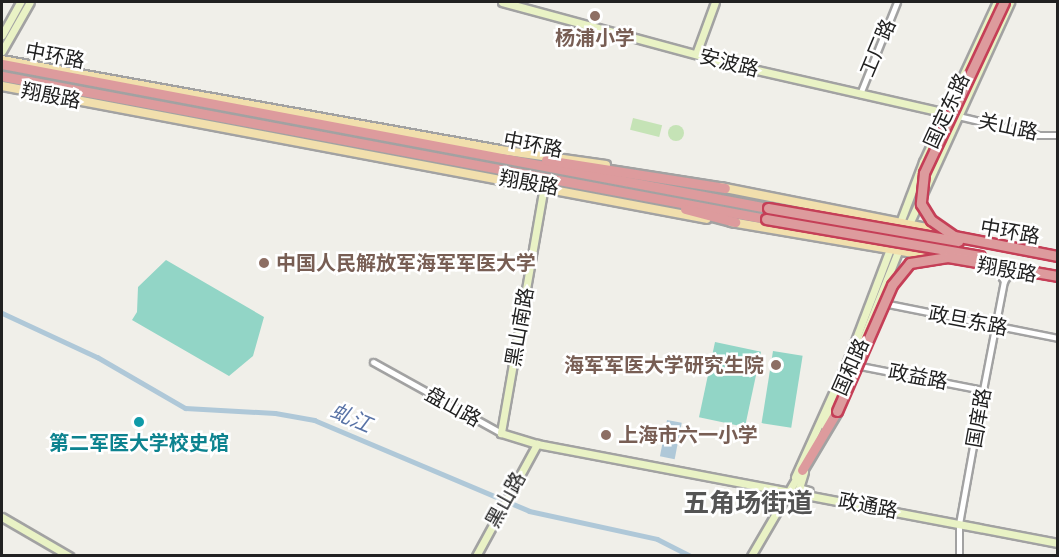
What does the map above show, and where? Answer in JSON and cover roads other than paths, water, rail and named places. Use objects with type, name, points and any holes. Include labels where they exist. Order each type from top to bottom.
[{"type":"highway","points":[[1004,2],[924,173],[921,204],[930,220],[954,236],[1058,256]]},
{"type":"highway","name":"中环路","points":[[2,62],[119,87],[768,208],[1058,256]]},
{"type":"highway","name":"中环路","points":[[2,76],[766,219],[1058,270]]},
{"type":"highway","points":[[494,156],[561,162],[725,188]]},
{"type":"highway","points":[[595,186],[735,222]]},
{"type":"highway","points":[[802,470],[814,456],[837,411],[892,285],[910,263],[948,257],[1058,277]]},
{"type":"main road","name":"翔殷路","points":[[2,62],[725,188],[1058,256]]},
{"type":"main road","name":"翔殷路","points":[[2,86],[735,222],[1011,271],[1058,277]]},
{"type":"street","points":[[2,35],[20,2]]},
{"type":"street","points":[[2,51],[30,2]]},
{"type":"street","name":"安波路","points":[[502,2],[696,54],[958,117]]},
{"type":"street","points":[[696,54],[715,2]]},
{"type":"street","name":"工厂路","points":[[860,94],[897,2]]},
{"type":"street","name":"国定东路","points":[[904,226],[946,113],[997,2]]},
{"type":"street","name":"国定东路","points":[[904,226],[958,117],[1010,2]]},
{"type":"street","name":"关山路","points":[[958,117],[1038,135],[1058,135]]},
{"type":"street","name":"黑山南路","points":[[501,433],[544,186]]},
{"type":"street","points":[[896,250],[904,226]]},
{"type":"street","name":"国和路","points":[[794,479],[802,470],[853,364],[896,250]]},
{"type":"street","name":"国和路","points":[[751,555],[794,479],[896,250]]},
{"type":"street","points":[[995,268],[1004,281]]},
{"type":"street","name":"国庠路","points":[[959,555],[959,524],[983,390],[1004,281],[1011,271]]},
{"type":"street","name":"政旦东路","points":[[878,302],[1058,338]]},
{"type":"street","name":"盘山路","points":[[373,362],[501,433],[537,444]]},
{"type":"street","name":"政益路","points":[[853,364],[983,390]]},
{"type":"street","name":"政通路","points":[[537,444],[1058,543]]},
{"type":"street","name":"黑山路","points":[[478,555],[537,444]]},
{"type":"street","points":[[814,456],[799,488],[848,502]]},
{"type":"street","points":[[2,517],[69,555]]},
{"type":"waterway","name":"虬江","points":[[2,313],[97,357],[185,408],[275,413],[314,420],[529,511],[657,539],[691,556]]},
{"type":"place","name":"杨浦小学","points":[[595,16]]},
{"type":"place","name":"中国人民解放军海军军医大学","points":[[264,263]]},
{"type":"place","name":"海军军医大学研究生院","points":[[776,365]]},
{"type":"place","name":"第二军医大学校史馆","points":[[139,422]]},
{"type":"place","name":"上海市六一小学","points":[[606,435]]},
{"type":"district","name":"五角场街道","points":[[748,504]]}]
